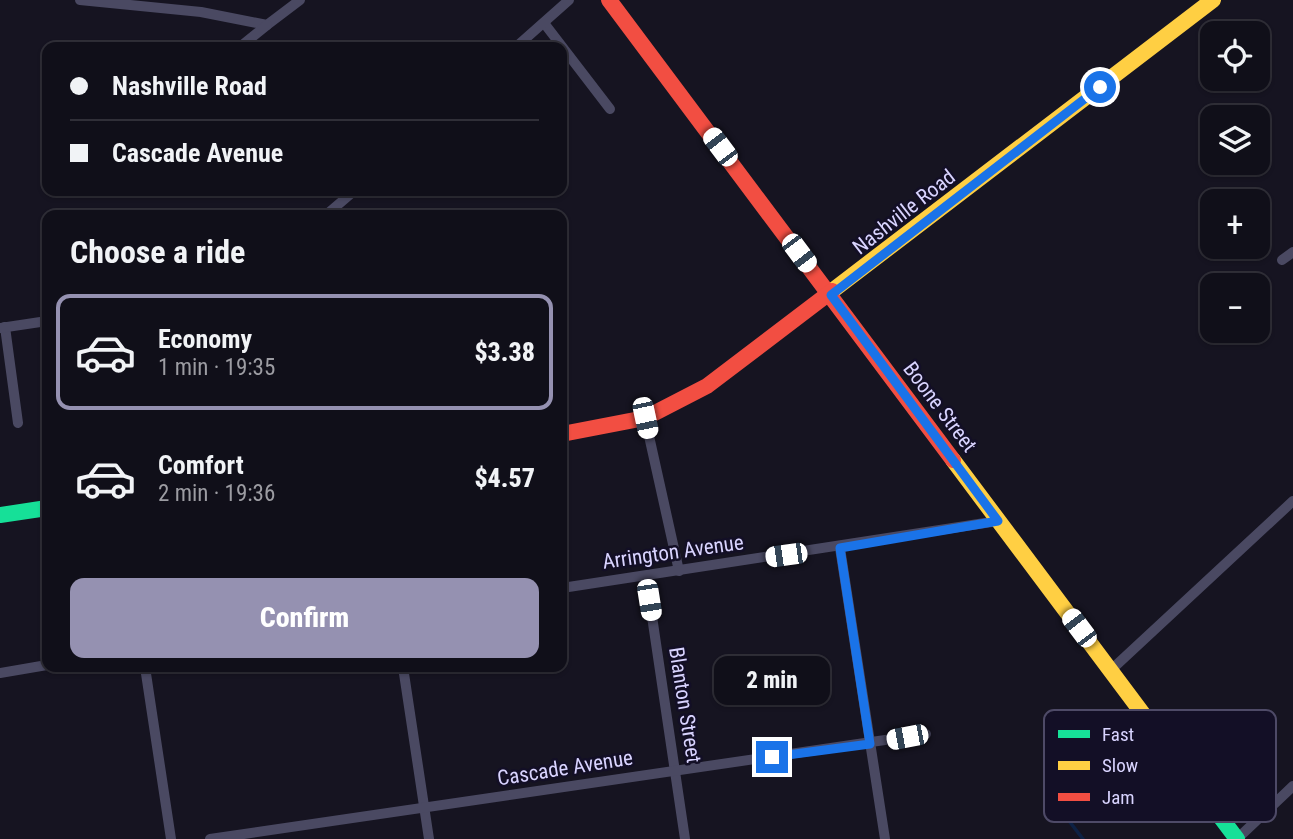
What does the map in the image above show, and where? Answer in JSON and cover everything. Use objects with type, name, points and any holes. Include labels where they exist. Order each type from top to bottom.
[{"type":"street","points":[[80,0],[146,2],[267,25]]},
{"type":"street","points":[[246,42],[300,0]]},
{"type":"street","points":[[522,42],[569,0]]},
{"type":"street","name":"Boone Street","points":[[610,0],[1141,710]]},
{"type":"street","name":"Nashville Road","points":[[567,433],[645,418],[707,386],[831,295],[1204,3]]},
{"type":"street","points":[[544,23],[559,42]]},
{"type":"street","points":[[567,53],[610,109]]},
{"type":"street","points":[[332,210],[348,196]]},
{"type":"street","points":[[1282,260],[1293,252]]},
{"type":"street","points":[[18,423],[2,328],[42,322]]},
{"type":"street","points":[[645,418],[679,571]]},
{"type":"street","points":[[1111,670],[1293,501]]},
{"type":"street","points":[[0,515],[42,509]]},
{"type":"street","name":"Arrington Avenue","points":[[567,588],[840,548],[998,521]]},
{"type":"street","points":[[840,548],[885,839]]},
{"type":"street","name":"Blanton Street","points":[[646,576],[685,839]]},
{"type":"street","points":[[0,673],[42,666]]},
{"type":"street","points":[[146,672],[171,839]]},
{"type":"street","points":[[404,672],[429,839]]},
{"type":"street","name":"Cascade Avenue","points":[[209,839],[926,734]]},
{"type":"street","points":[[1276,802],[1293,786]]},
{"type":"street","name":"Boone Street","points":[[1224,822],[1237,839]]},
{"type":"street","points":[[1237,839],[1255,822]]},
{"type":"waterway","points":[[1070,822],[1083,839]]},
{"type":"traffic: fast","points":[[0,515],[42,509]]},
{"type":"traffic: fast","points":[[1224,822],[1237,839]]},
{"type":"traffic: slow","points":[[832,291],[1213,0]]},
{"type":"traffic: slow","points":[[953,460],[1140,710]]},
{"type":"traffic: jam","points":[[609,0],[953,460]]},
{"type":"traffic: jam","points":[[567,433],[645,418],[707,386],[832,291]]},
{"type":"route","points":[[772,757],[870,744],[840,548],[998,521],[831,295],[1100,87]]}]
